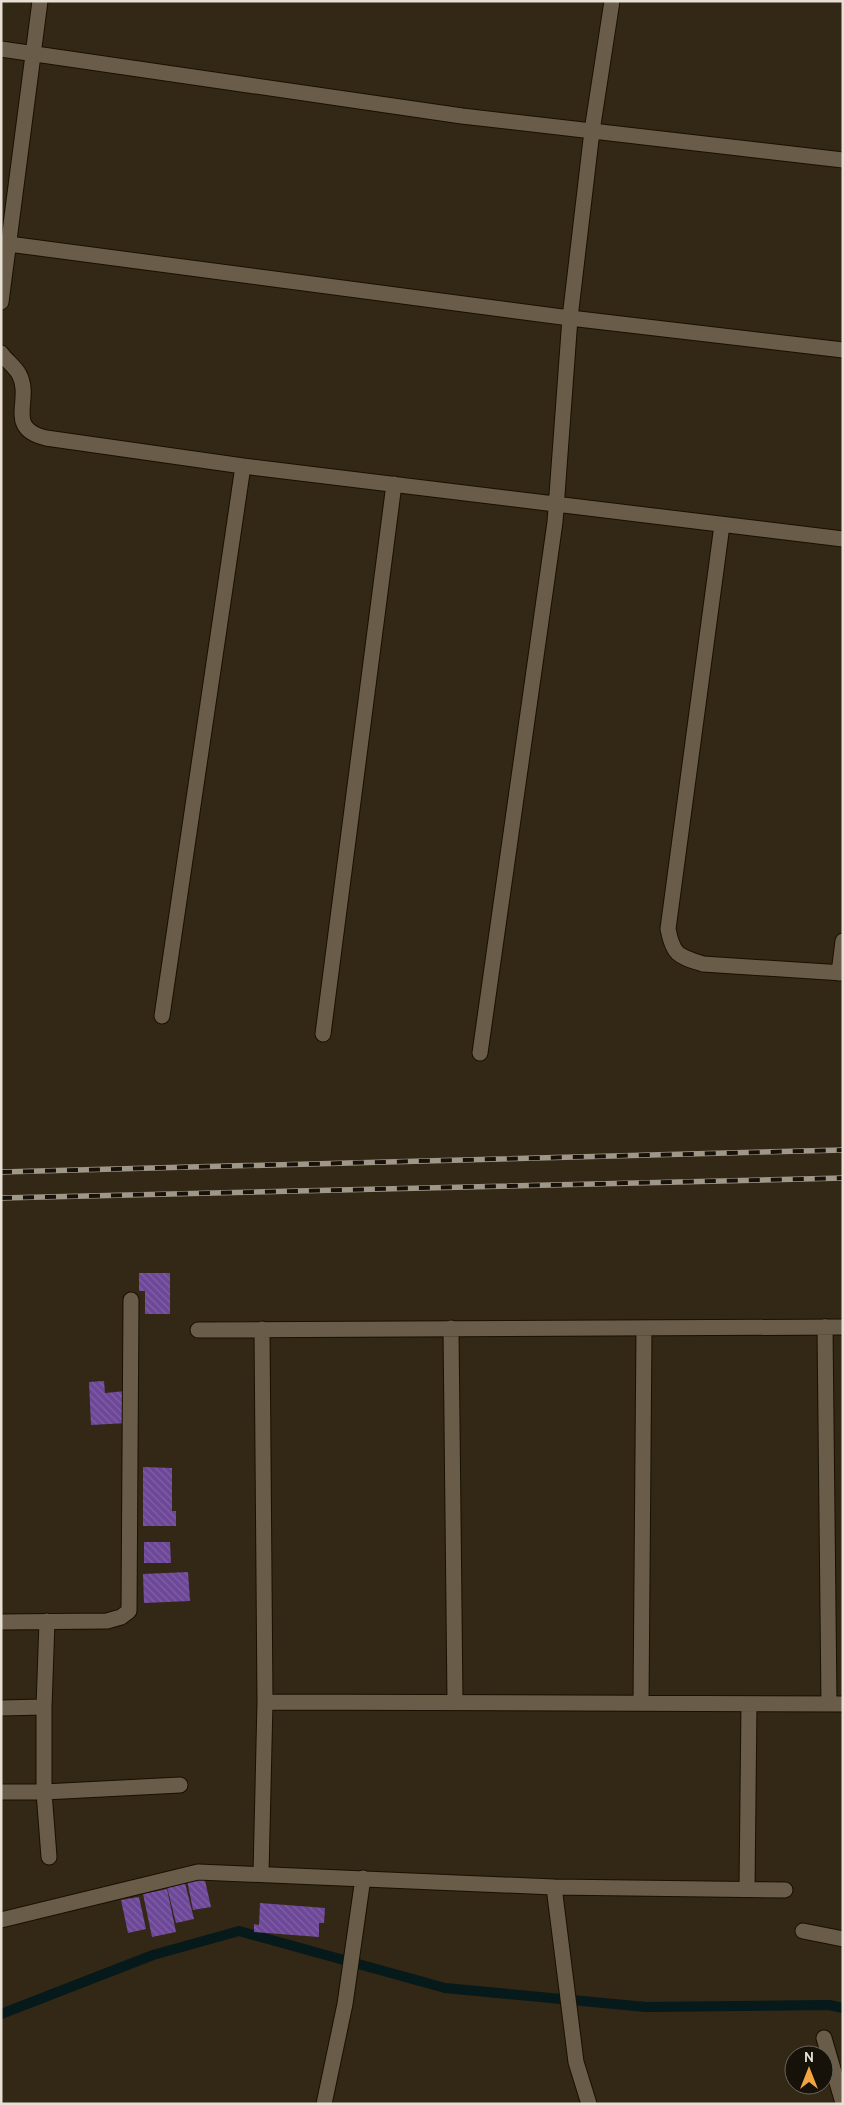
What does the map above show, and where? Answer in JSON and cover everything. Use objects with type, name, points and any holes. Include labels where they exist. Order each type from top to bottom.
[{"type":"street","points":[[1,302],[5,244],[40,1]]},
{"type":"street","points":[[480,1054],[557,505],[570,318],[592,131],[612,1]]},
{"type":"street","points":[[1,49],[462,116],[843,160]]},
{"type":"street","points":[[5,244],[570,318],[843,350]]},
{"type":"street","points":[[1,353],[19,374],[23,392],[21,411],[23,424],[33,435],[243,466],[843,539]]},
{"type":"street","points":[[162,1016],[243,466]]},
{"type":"street","points":[[323,1034],[394,484]]},
{"type":"street","points":[[722,525],[668,929],[672,948],[684,958],[703,964],[841,973],[843,941]]},
{"type":"street","points":[[1,1622],[108,1621],[121,1617],[129,1611],[131,1300]]},
{"type":"street","points":[[265,1702],[836,1704],[825,1327]]},
{"type":"street","points":[[198,1330],[843,1327]]},
{"type":"street","points":[[451,1328],[456,1702]]},
{"type":"street","points":[[640,1703],[644,1328]]},
{"type":"street","points":[[261,1874],[265,1702],[262,1329]]},
{"type":"street","points":[[47,1621],[44,1792],[49,1857]]},
{"type":"street","points":[[747,1889],[750,1704]]},
{"type":"street","points":[[1,1708],[44,1707]]},
{"type":"street","points":[[1,1792],[44,1792],[180,1785]]},
{"type":"street","points":[[1,1920],[198,1872],[554,1887],[785,1890]]},
{"type":"street","points":[[324,2104],[344,2004],[363,1878]]},
{"type":"street","points":[[554,1887],[576,2062],[589,2104]]},
{"type":"street","points":[[803,1931],[843,1939]]},
{"type":"street","points":[[824,2038],[837,2067],[843,2103]]},
{"type":"building","points":[[139,1273],[170,1273],[170,1314],[145,1314],[145,1291],[139,1291]]},
{"type":"building","points":[[104,1381],[105,1393],[126,1391],[127,1423],[91,1425],[89,1382]]},
{"type":"building","points":[[143,1467],[172,1468],[172,1511],[176,1511],[176,1526],[143,1526]]},
{"type":"building","points":[[144,1542],[170,1542],[171,1563],[144,1563]]},
{"type":"building","points":[[188,1572],[190,1601],[144,1603],[143,1574]]},
{"type":"building","points":[[204,1876],[211,1907],[193,1910],[187,1880]]},
{"type":"building","points":[[185,1883],[194,1919],[176,1923],[167,1887]]},
{"type":"building","points":[[167,1889],[176,1932],[152,1937],[143,1894]]},
{"type":"building","points":[[139,1897],[146,1929],[128,1933],[121,1900]]},
{"type":"building","points":[[260,1903],[325,1908],[324,1923],[319,1923],[319,1937],[254,1932],[254,1924],[259,1925]]},
{"type":"waterway","points":[[1,2014],[153,1955],[239,1931],[445,1988],[646,2007],[829,2005],[843,2008]]},
{"type":"railway","points":[[1,1172],[843,1150]]},
{"type":"railway","points":[[1,1198],[843,1178]]}]
